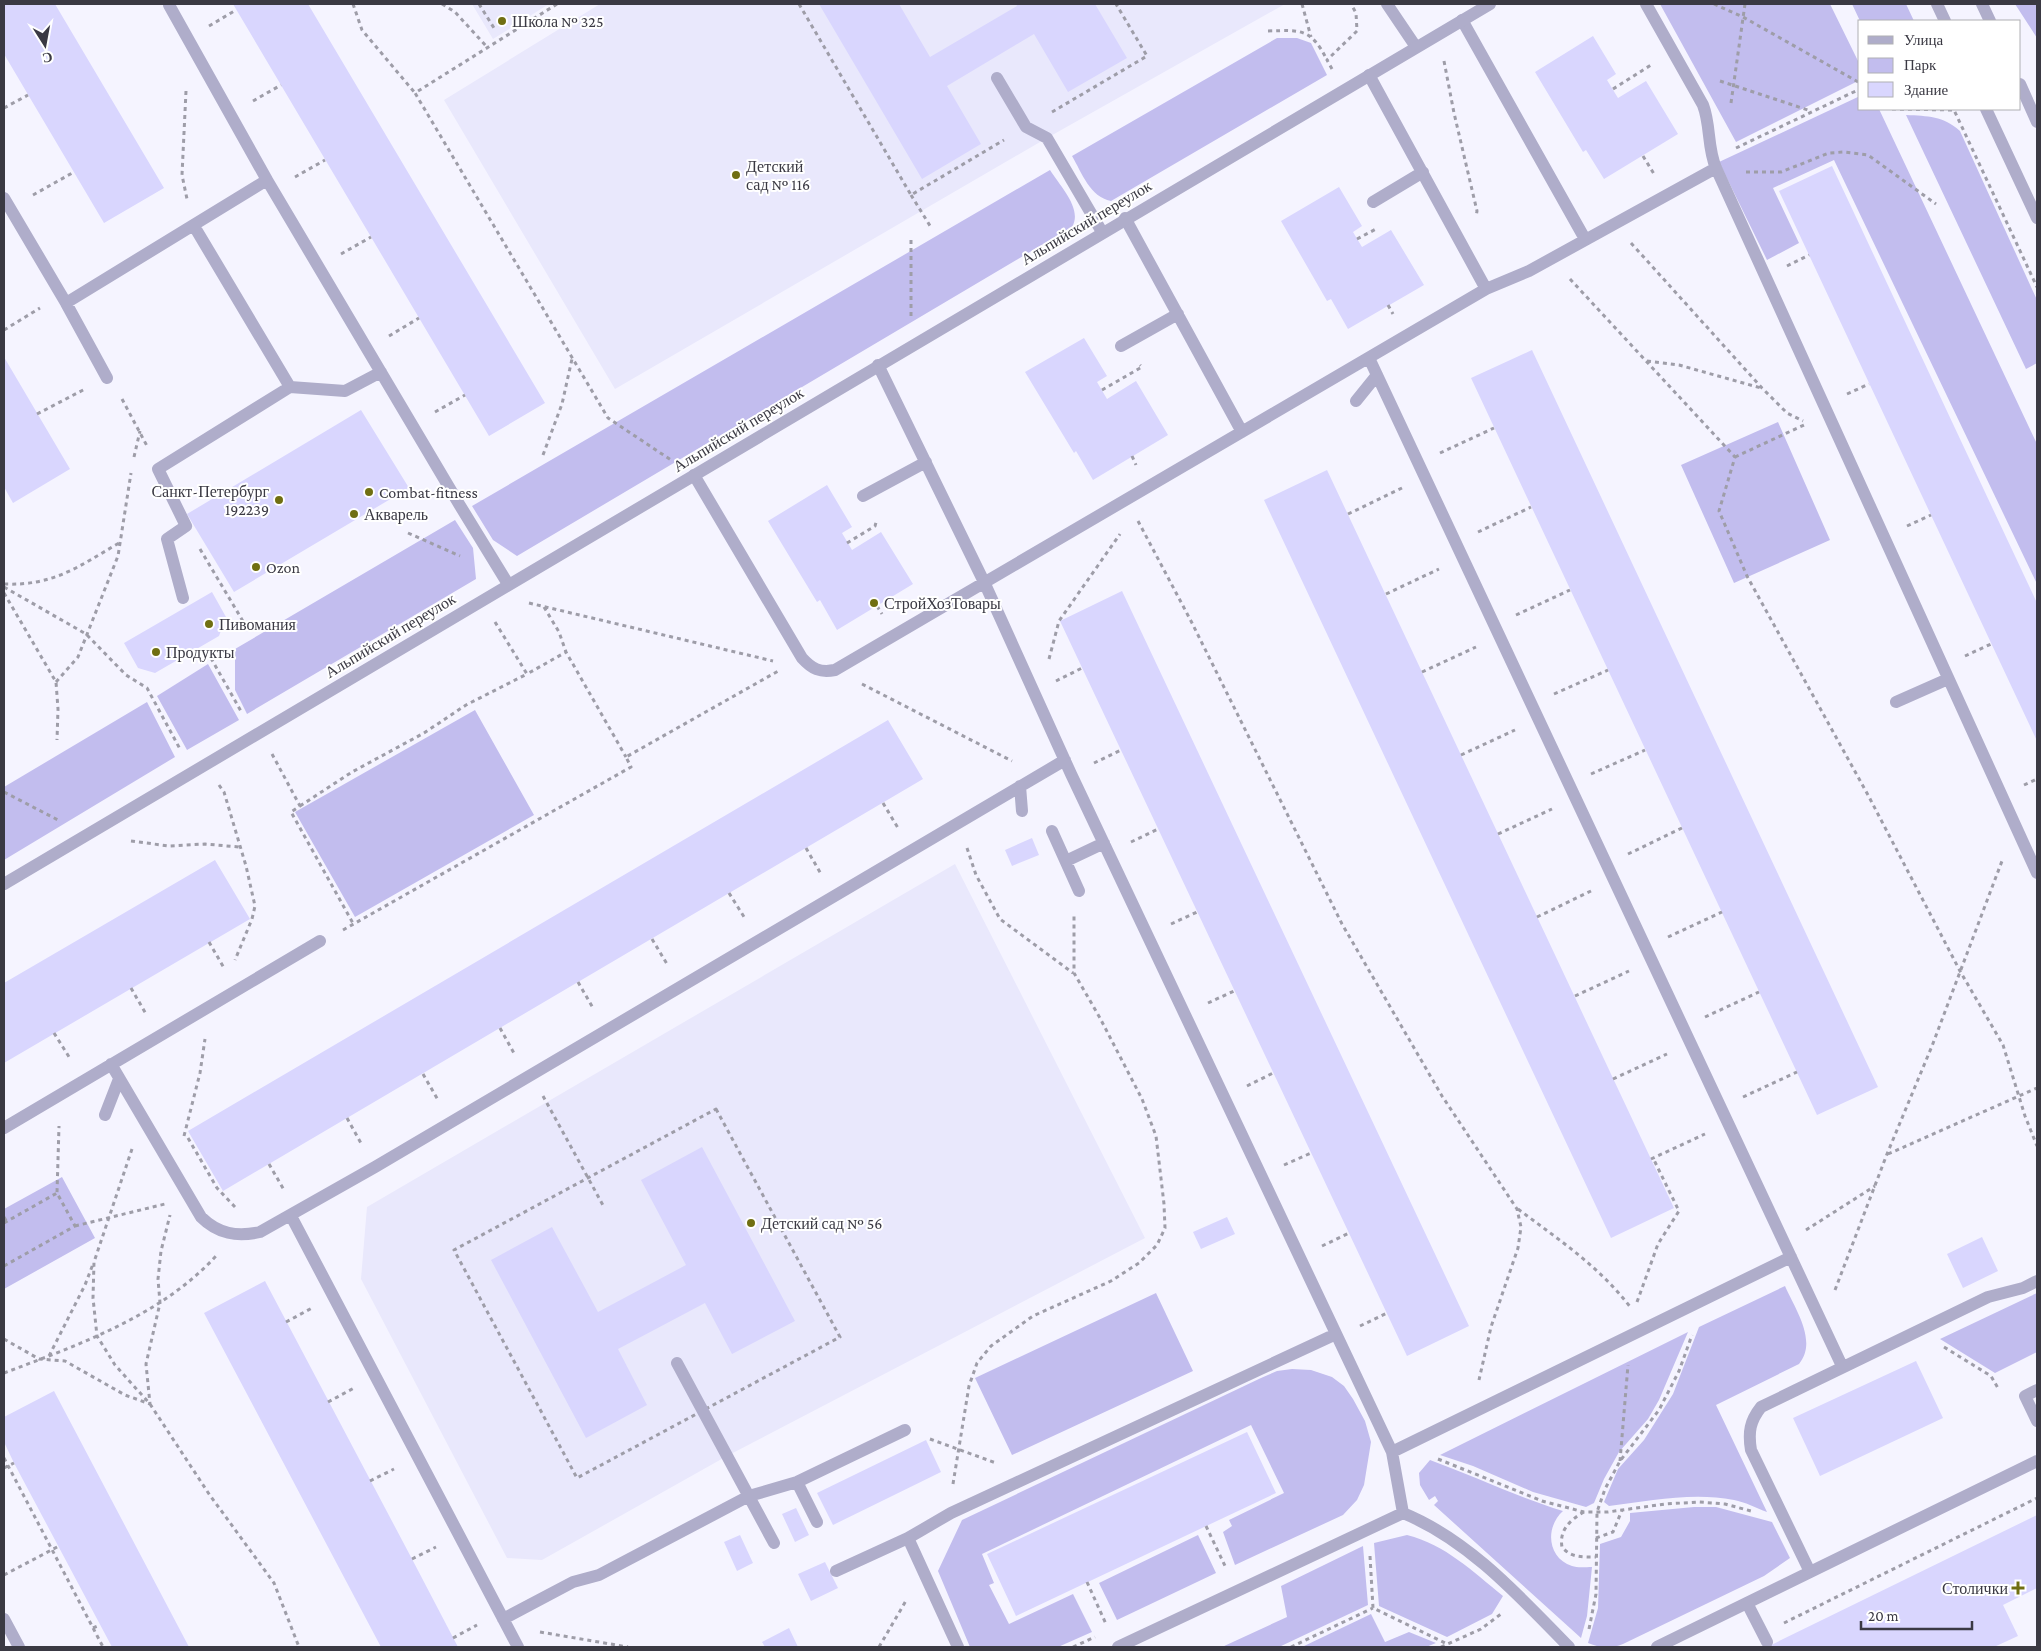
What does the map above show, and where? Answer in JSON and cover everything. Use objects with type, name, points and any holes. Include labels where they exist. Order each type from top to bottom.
[{"type":"street","points":[[1387,4],[1416,47]]},
{"type":"street","name":"Альпийский переулок","points":[[4,884],[1125,218],[1490,4]]},
{"type":"street","points":[[1646,4],[1708,118],[1710,151],[1714,164],[2037,872]]},
{"type":"street","points":[[1937,4],[1945,20]]},
{"type":"street","points":[[1982,4],[1990,20]]},
{"type":"street","points":[[169,5],[270,184],[508,584]]},
{"type":"street","points":[[1462,20],[1585,240]]},
{"type":"street","points":[[1369,75],[1486,289]]},
{"type":"street","points":[[997,78],[1026,127],[1047,138],[1102,232]]},
{"type":"street","points":[[2021,86],[2037,122]]},
{"type":"street","points":[[1986,110],[2037,218]]},
{"type":"street","points":[[694,475],[802,658],[811,668],[824,672],[835,670],[985,584],[1486,289],[1517,277],[1585,240],[1714,164]]},
{"type":"street","points":[[1373,202],[1423,172]]},
{"type":"street","points":[[64,299],[270,184]]},
{"type":"street","points":[[7,203],[64,299],[107,378]]},
{"type":"street","points":[[1125,218],[1242,432]]},
{"type":"street","points":[[194,226],[290,388]]},
{"type":"street","points":[[1121,346],[1178,314]]},
{"type":"street","points":[[1369,358],[1842,1366]]},
{"type":"street","points":[[878,365],[985,584],[1065,760],[1392,1452],[1403,1513]]},
{"type":"street","points":[[183,598],[167,539],[186,526],[158,469],[290,388],[344,392],[381,372]]},
{"type":"street","points":[[1356,401],[1377,375]]},
{"type":"street","points":[[863,496],[926,462]]},
{"type":"street","points":[[1896,702],[1948,679]]},
{"type":"street","points":[[111,1064],[201,1217],[210,1226],[235,1235],[260,1232],[291,1216],[1065,760]]},
{"type":"street","points":[[1020,786],[1022,811]]},
{"type":"street","points":[[1052,831],[1079,891]]},
{"type":"street","points":[[1066,861],[1104,843]]},
{"type":"street","points":[[4,1128],[320,941]]},
{"type":"street","points":[[105,1115],[119,1079]]},
{"type":"street","points":[[291,1216],[518,1647]]},
{"type":"street","points":[[1392,1452],[1791,1257]]},
{"type":"street","points":[[1810,1572],[1751,1450],[1748,1436],[1751,1420],[1761,1407],[1842,1366],[1988,1297],[2023,1288],[2037,1281]]},
{"type":"street","points":[[836,1571],[908,1538],[951,1513],[1336,1334]]},
{"type":"street","points":[[677,1363],[774,1543]]},
{"type":"street","points":[[2037,1390],[2025,1396],[2037,1421]]},
{"type":"street","points":[[503,1618],[573,1582],[599,1575],[749,1496],[797,1482],[905,1430]]},
{"type":"street","points":[[1657,1647],[2037,1461]]},
{"type":"street","points":[[797,1482],[817,1522]]},
{"type":"street","points":[[1118,1647],[1403,1513],[1430,1524],[1456,1541],[1517,1595],[1569,1647]]},
{"type":"street","points":[[908,1538],[958,1647]]},
{"type":"street","points":[[1747,1603],[1764,1638]]},
{"type":"street","points":[[4,1619],[19,1647]]},
{"type":"path","points":[[353,4],[362,30],[415,93],[608,418],[672,460]]},
{"type":"path","points":[[442,4],[455,12],[486,47]]},
{"type":"path","points":[[479,4],[494,28]]},
{"type":"path","points":[[415,93],[557,4]]},
{"type":"path","points":[[799,4],[932,229]]},
{"type":"path","points":[[911,195],[1147,56],[1116,4]]},
{"type":"path","points":[[1302,4],[1311,37]]},
{"type":"path","points":[[1328,60],[1357,31],[1356,13],[1351,4]]},
{"type":"path","points":[[1714,4],[1743,17],[1858,82]]},
{"type":"path","points":[[1730,113],[1745,4]]},
{"type":"path","points":[[1268,31],[1298,30],[1311,37],[1320,46],[1333,72]]},
{"type":"path","points":[[1444,58],[1454,113],[1477,210],[1471,234],[1462,244]]},
{"type":"path","points":[[1681,66],[1733,86],[1812,111]]},
{"type":"path","points":[[1613,89],[1625,81]]},
{"type":"path","points":[[230,114],[280,85]]},
{"type":"path","points":[[186,86],[182,175],[188,200]]},
{"type":"path","points":[[1714,164],[1812,111],[1858,90]]},
{"type":"path","points":[[4,108],[28,95]]},
{"type":"path","points":[[1954,110],[2037,287]]},
{"type":"path","points":[[1714,164],[1760,173],[1780,172],[1829,153],[1868,155],[1936,204]]},
{"type":"path","points":[[270,184],[325,160]]},
{"type":"path","points":[[7,203],[74,172]]},
{"type":"path","points":[[1614,224],[1762,388],[1787,412],[1808,423],[1735,457],[1719,512],[1763,606],[1868,795],[1960,971],[2003,1045],[2037,1146]]},
{"type":"path","points":[[1357,240],[1366,235]]},
{"type":"path","points":[[319,266],[371,237]]},
{"type":"path","points":[[911,240],[911,346]]},
{"type":"path","points":[[1551,258],[1735,457]]},
{"type":"path","points":[[4,330],[64,299]]},
{"type":"path","points":[[367,348],[419,318]]},
{"type":"path","points":[[543,455],[562,404],[572,358]]},
{"type":"path","points":[[1647,361],[1679,365],[1762,388]]},
{"type":"path","points":[[37,414],[107,378],[140,431],[158,469]]},
{"type":"path","points":[[412,425],[464,395]]},
{"type":"path","points":[[1418,463],[1494,428]]},
{"type":"path","points":[[56,682],[78,657],[118,556],[140,431]]},
{"type":"path","points":[[1348,514],[1425,477]]},
{"type":"path","points":[[1127,500],[1196,630],[1342,924],[1442,1096],[1517,1208],[1592,1265],[1612,1284],[1646,1328]]},
{"type":"path","points":[[1456,542],[1531,507]]},
{"type":"path","points":[[1047,665],[1059,621],[1134,514]]},
{"type":"path","points":[[186,526],[246,628]]},
{"type":"path","points":[[408,533],[465,558]]},
{"type":"path","points":[[4,585],[29,585],[56,578],[120,543]]},
{"type":"path","points":[[1386,594],[1463,558]]},
{"type":"path","points":[[4,585],[86,634],[126,675],[147,688],[192,772],[220,785],[240,846],[255,906],[252,919],[234,962]]},
{"type":"path","points":[[1422,672],[1570,590]]},
{"type":"path","points":[[4,594],[56,682],[58,709],[57,740]]},
{"type":"path","points":[[532,604],[779,662]]},
{"type":"path","points":[[320,941],[354,925],[631,767],[566,652],[559,632],[544,607]]},
{"type":"path","points":[[497,625],[527,674]]},
{"type":"path","points":[[207,651],[247,722]]},
{"type":"path","points":[[354,925],[291,812],[352,772],[424,733],[466,705],[566,652]]},
{"type":"path","points":[[626,757],[788,665]]},
{"type":"path","points":[[1532,705],[1608,670]]},
{"type":"path","points":[[857,682],[1040,775]]},
{"type":"path","points":[[1461,755],[1538,719]]},
{"type":"path","points":[[1569,784],[1645,750]]},
{"type":"path","points":[[273,756],[300,806]]},
{"type":"path","points":[[1498,834],[1576,798]]},
{"type":"path","points":[[1822,1324],[2000,869],[2012,817]]},
{"type":"path","points":[[951,1513],[969,1386],[977,1363],[991,1346],[1033,1316],[1111,1280],[1139,1263],[1157,1245],[1165,1228],[1156,1136],[1142,1099],[1100,1018],[1074,973],[1000,918],[976,875],[959,822]]},
{"type":"path","points":[[1606,864],[1682,828]]},
{"type":"path","points":[[126,840],[170,846],[205,844],[240,846]]},
{"type":"path","points":[[1537,916],[1614,880]]},
{"type":"path","points":[[1074,973],[1075,907],[1079,891]]},
{"type":"path","points":[[1646,947],[1722,912]]},
{"type":"path","points":[[1575,996],[1652,961]]},
{"type":"path","points":[[1683,1027],[1759,992]]},
{"type":"path","points":[[1613,1079],[1690,1043]]},
{"type":"path","points":[[1721,1108],[1797,1072]]},
{"type":"path","points":[[1887,1154],[2019,1094],[2037,1088]]},
{"type":"path","points":[[58,1095],[57,1194],[76,1226]]},
{"type":"path","points":[[547,1103],[604,1207]]},
{"type":"path","points":[[716,1109],[840,1337],[578,1478],[454,1250],[588,1178],[716,1109]]},
{"type":"path","points":[[49,1356],[85,1285],[107,1217],[143,1120]]},
{"type":"path","points":[[1651,1159],[1728,1123]]},
{"type":"path","points":[[184,1133],[217,1188],[260,1232]]},
{"type":"path","points":[[1785,1244],[1875,1186]]},
{"type":"path","points":[[4,1217],[5,1222],[57,1194]]},
{"type":"path","points":[[4,1266],[76,1226],[107,1217],[190,1199]]},
{"type":"path","points":[[1472,1413],[1491,1327],[1518,1248],[1521,1227],[1517,1208]]},
{"type":"path","points":[[4,1373],[97,1336],[160,1303],[211,1261],[235,1235]]},
{"type":"path","points":[[94,1262],[93,1298],[97,1336],[121,1372],[150,1404],[210,1494],[274,1583],[299,1647]]},
{"type":"path","points":[[150,1404],[146,1364],[160,1303]]},
{"type":"path","points":[[1587,1633],[1596,1594],[1597,1512],[1612,1474],[1649,1426],[1679,1371],[1694,1329],[1694,1304]]},
{"type":"path","points":[[1917,1330],[1991,1376],[2000,1392]]},
{"type":"path","points":[[4,1339],[39,1359],[65,1361],[125,1395],[150,1404]]},
{"type":"path","points":[[905,1430],[1015,1470],[1026,1478]]},
{"type":"path","points":[[1413,1442],[1435,1458],[1542,1501],[1584,1512],[1699,1502],[1724,1504],[1769,1516],[1783,1517]]},
{"type":"path","points":[[4,1458],[6,1467],[103,1647]]},
{"type":"path","points":[[6,1467],[14,1463]]},
{"type":"path","points":[[1764,1638],[2037,1498]]},
{"type":"path","points":[[1596,1538],[1613,1532],[1622,1510]]},
{"type":"path","points":[[1584,1512],[1571,1521],[1563,1530],[1562,1547],[1568,1554],[1574,1556],[1596,1557]]},
{"type":"path","points":[[1206,1526],[1236,1592]]},
{"type":"path","points":[[1370,1528],[1373,1608]]},
{"type":"path","points":[[4,1575],[59,1546]]},
{"type":"path","points":[[879,1647],[923,1570]]},
{"type":"path","points":[[1086,1582],[1109,1630]]},
{"type":"path","points":[[1441,1647],[1481,1629],[1496,1618],[1517,1595]]},
{"type":"path","points":[[1373,1608],[1447,1644]]},
{"type":"path","points":[[1291,1647],[1373,1608]]},
{"type":"path","points":[[503,1618],[525,1629],[628,1647]]},
{"type":"path","points":[[93,1628],[100,1625]]},
{"type":"shaded area","name":"Школа № 325","points":[[472,4],[549,4],[493,39]]},
{"type":"shaded area","name":"Детский сад № 116","points":[[600,4],[1285,4],[1047,138],[615,389],[444,100]]},
{"type":"shaded area","name":"Детский сад № 56","points":[[955,864],[1145,1238],[727,1456],[542,1560],[507,1558],[361,1279],[367,1207]]},
{"type":"green space","points":[[1660,4],[1830,4],[1858,61],[1858,81],[1736,142]]},
{"type":"green space","points":[[1852,4],[1906,4],[1914,20],[1860,20]]},
{"type":"green space","points":[[2015,4],[2037,4],[2037,38]]},
{"type":"green space","points":[[1277,38],[1297,38],[1311,43],[1327,75],[1111,201],[1097,195],[1087,183],[1072,156]]},
{"type":"green space","points":[[1858,97],[1858,110],[1879,110],[2037,444],[2037,584],[1834,160],[1773,188],[1799,243],[1767,260],[1719,162]]},
{"type":"green space","points":[[1906,115],[1941,120],[1960,131],[2037,300],[2037,363],[2026,369]]},
{"type":"green space","points":[[1050,170],[1073,205],[1075,220],[1072,227],[517,556],[493,540],[472,506]]},
{"type":"green space","points":[[1778,422],[1830,540],[1734,583],[1681,465]]},
{"type":"green space","points":[[455,520],[473,548],[476,579],[247,714],[235,690],[235,649]]},
{"type":"green space","points":[[208,664],[239,720],[187,750],[157,696]]},
{"type":"green space","points":[[147,702],[175,757],[4,860],[4,787]]},
{"type":"green space","points":[[475,710],[534,815],[355,917],[295,812]]},
{"type":"green space","points":[[62,1177],[95,1238],[4,1289],[4,1209]]},
{"type":"green space","points":[[1785,1286],[1806,1335],[1804,1355],[1799,1364],[1716,1405],[1767,1512],[1738,1501],[1703,1497],[1671,1498],[1609,1506],[1604,1502],[1618,1469],[1644,1440],[1673,1394],[1699,1327]]},
{"type":"green space","points":[[1156,1293],[1193,1371],[1012,1455],[975,1378]]},
{"type":"green space","points":[[2037,1293],[2037,1352],[1995,1373],[1940,1339]]},
{"type":"green space","points":[[1688,1332],[1659,1400],[1648,1419],[1619,1452],[1604,1479],[1594,1503],[1586,1507],[1533,1492],[1473,1466],[1440,1455]]},
{"type":"green space","points":[[1292,1369],[1311,1370],[1332,1377],[1344,1386],[1365,1421],[1371,1442],[1364,1485],[1357,1500],[1343,1515],[1235,1565],[1223,1532],[1232,1526],[1229,1520],[1284,1493],[1251,1425],[982,1554],[994,1583],[989,1585],[1009,1624],[1073,1594],[1092,1632],[1058,1647],[970,1647],[938,1571],[962,1520],[1261,1378],[1277,1371]]},
{"type":"green space","points":[[1430,1460],[1563,1511],[1553,1525],[1551,1541],[1553,1549],[1564,1562],[1572,1566],[1592,1567],[1587,1616],[1581,1638],[1434,1505],[1438,1501],[1435,1496],[1429,1500],[1420,1485],[1419,1473]]},
{"type":"green space","points":[[1694,1507],[1716,1507],[1772,1522],[1790,1558],[1764,1576],[1623,1644],[1605,1647],[1588,1643],[1598,1608],[1600,1544],[1621,1537],[1630,1521],[1630,1513]]},
{"type":"green space","points":[[1198,1535],[1216,1573],[1117,1620],[1099,1583]]},
{"type":"green space","points":[[1407,1535],[1421,1539],[1446,1552],[1503,1596],[1492,1614],[1447,1637],[1379,1606],[1374,1543]]},
{"type":"green space","points":[[1363,1546],[1368,1605],[1279,1647],[1222,1647],[1287,1617],[1281,1586]]},
{"type":"green space","points":[[1371,1614],[1385,1642],[1409,1632],[1436,1643],[1426,1647],[1302,1647]]},
{"type":"building","points":[[4,4],[55,4],[164,188],[104,223],[4,54]]},
{"type":"building","points":[[233,4],[308,4],[545,403],[489,436]]},
{"type":"building","points":[[819,4],[899,4],[930,57],[1017,6],[1016,4],[1095,4],[1127,58],[1068,92],[1034,34],[947,86],[981,144],[922,179]]},
{"type":"building","points":[[1593,36],[1616,74],[1607,80],[1618,98],[1646,81],[1678,134],[1604,179],[1586,150],[1583,152],[1535,72]]},
{"type":"building","points":[[1832,166],[2037,603],[2037,741],[1779,191]]},
{"type":"building","points":[[1339,187],[1362,226],[1353,232],[1362,247],[1391,230],[1424,285],[1348,329],[1331,299],[1327,301],[1281,221]]},
{"type":"building","points":[[1084,338],[1107,376],[1097,382],[1107,399],[1136,381],[1168,435],[1093,480],[1076,451],[1074,453],[1025,372]]},
{"type":"building","points":[[1532,350],[1878,1087],[1817,1115],[1471,378]]},
{"type":"building","points":[[4,357],[70,469],[13,503],[4,487]]},
{"type":"building","points":[[361,410],[409,488],[234,592],[187,514]]},
{"type":"building","points":[[1327,470],[1674,1208],[1611,1238],[1264,500]]},
{"type":"building","points":[[827,485],[852,527],[842,533],[852,550],[881,532],[913,584],[837,630],[820,600],[817,602],[768,521]]},
{"type":"building","points":[[1122,591],[1469,1326],[1407,1356],[1060,621]]},
{"type":"building","points":[[212,592],[226,617],[219,636],[155,673],[138,668],[124,643]]},
{"type":"building","points":[[888,720],[923,779],[223,1191],[188,1131]]},
{"type":"building","points":[[1032,838],[1039,855],[1012,866],[1005,850]]},
{"type":"building","points":[[215,860],[250,919],[4,1063],[4,983]]},
{"type":"building","points":[[702,1147],[795,1321],[732,1354],[705,1303],[618,1349],[647,1405],[586,1438],[491,1260],[552,1227],[598,1312],[686,1265],[641,1180]]},
{"type":"building","points":[[1227,1217],[1235,1234],[1201,1249],[1193,1232]]},
{"type":"building","points":[[1982,1237],[1998,1271],[1963,1288],[1947,1254]]},
{"type":"building","points":[[265,1281],[458,1647],[381,1647],[204,1313]]},
{"type":"building","points":[[1916,1361],[1943,1418],[1820,1476],[1793,1418]]},
{"type":"building","points":[[54,1391],[189,1647],[112,1647],[14,1463],[4,1442],[4,1417]]},
{"type":"building","points":[[1247,1432],[1276,1493],[1016,1616],[987,1554]]},
{"type":"building","points":[[926,1440],[941,1472],[833,1525],[817,1493]]},
{"type":"building","points":[[796,1508],[809,1535],[795,1542],[782,1514]]},
{"type":"building","points":[[2037,1515],[2037,1588],[2003,1605],[2018,1636],[1994,1647],[1767,1647]]},
{"type":"building","points":[[740,1535],[753,1563],[737,1571],[724,1542]]},
{"type":"building","points":[[825,1562],[838,1588],[811,1601],[798,1574]]},
{"type":"building","points":[[789,1628],[798,1647],[765,1647],[762,1642]]},
{"type":"place","name":"Школа № 325","points":[[502,21]]},
{"type":"place","name":"Детский сад № 116","points":[[736,175]]},
{"type":"place","name":"Combat-fitness","points":[[369,492]]},
{"type":"place","name":"Санкт-Петербург 192239","points":[[279,500]]},
{"type":"place","name":"Акварель","points":[[354,514]]},
{"type":"place","name":"Ozon","points":[[256,567]]},
{"type":"place","name":"СтройХозТовары","points":[[874,603]]},
{"type":"place","name":"Пивомания","points":[[209,624]]},
{"type":"place","name":"Продукты","points":[[156,652]]},
{"type":"place","name":"Детский сад № 56","points":[[751,1223]]},
{"type":"place","name":"Столички","points":[[2018,1588]]}]
